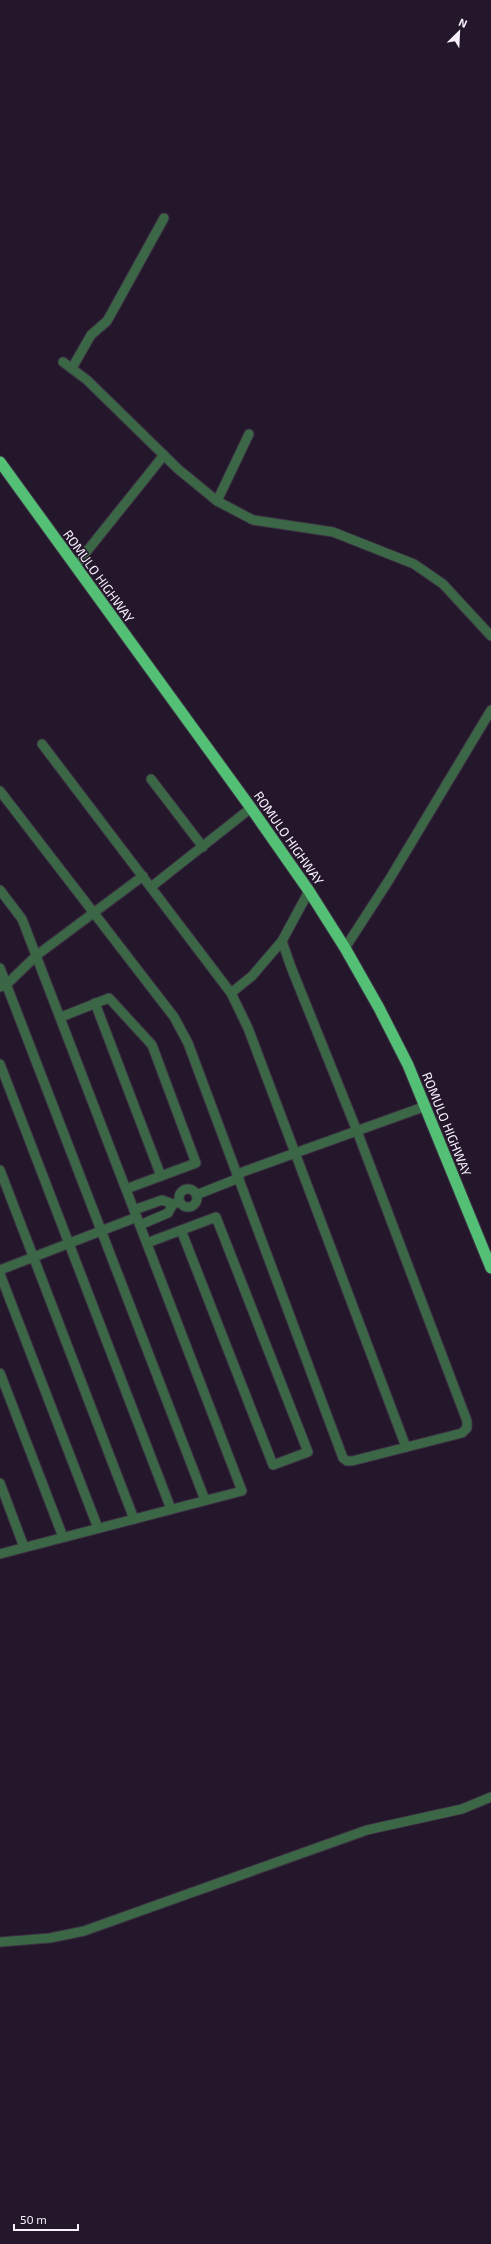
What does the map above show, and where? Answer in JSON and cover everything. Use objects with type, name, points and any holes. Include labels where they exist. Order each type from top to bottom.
[{"type":"highway","name":"ROMULO HIGHWAY","points":[[0,462],[251,808],[309,892],[345,948],[379,1008],[426,1106],[491,1268]]},
{"type":"street","points":[[72,368],[91,335],[107,320],[111,314],[164,218]]},
{"type":"street","points":[[63,362],[87,380],[191,481],[217,501],[252,520],[333,532],[414,564],[443,584],[491,636]]},
{"type":"street","points":[[217,501],[249,434]]},
{"type":"street","points":[[75,566],[164,455]]},
{"type":"street","points":[[345,948],[389,880],[491,710]]},
{"type":"street","points":[[42,744],[231,994],[248,1028],[406,1446]]},
{"type":"street","points":[[151,779],[203,847]]},
{"type":"street","points":[[0,791],[180,1028],[188,1043],[343,1458],[347,1461],[352,1461],[406,1446],[462,1433],[468,1426],[357,1131],[290,967],[282,941]]},
{"type":"street","points":[[151,887],[251,808]]},
{"type":"street","points":[[4,986],[37,955],[143,876]]},
{"type":"street","points":[[0,890],[22,919],[37,955],[242,1491],[0,1554]]},
{"type":"street","points":[[231,994],[252,976],[282,941],[309,892]]},
{"type":"street","points":[[0,968],[4,986],[102,1231],[205,1500]]},
{"type":"street","points":[[61,1017],[109,998],[152,1045],[196,1163],[126,1189]]},
{"type":"street","points":[[95,1003],[161,1176]]},
{"type":"street","points":[[0,1064],[171,1510]]},
{"type":"street","points":[[137,1217],[168,1213],[176,1203],[179,1196],[185,1190],[193,1191],[196,1195],[238,1176],[296,1153],[426,1106]]},
{"type":"street","points":[[0,1170],[134,1519]]},
{"type":"street","points":[[0,1270],[137,1217],[162,1200],[176,1203]]},
{"type":"street","points":[[147,1243],[181,1230],[216,1217],[308,1452],[272,1465],[181,1230]]},
{"type":"street","points":[[0,1274],[98,1528]]},
{"type":"street","points":[[0,1373],[64,1537]]},
{"type":"street","points":[[0,1483],[24,1547]]},
{"type":"street","points":[[0,1942],[50,1938],[84,1931],[367,1830],[462,1809],[491,1797]]}]
